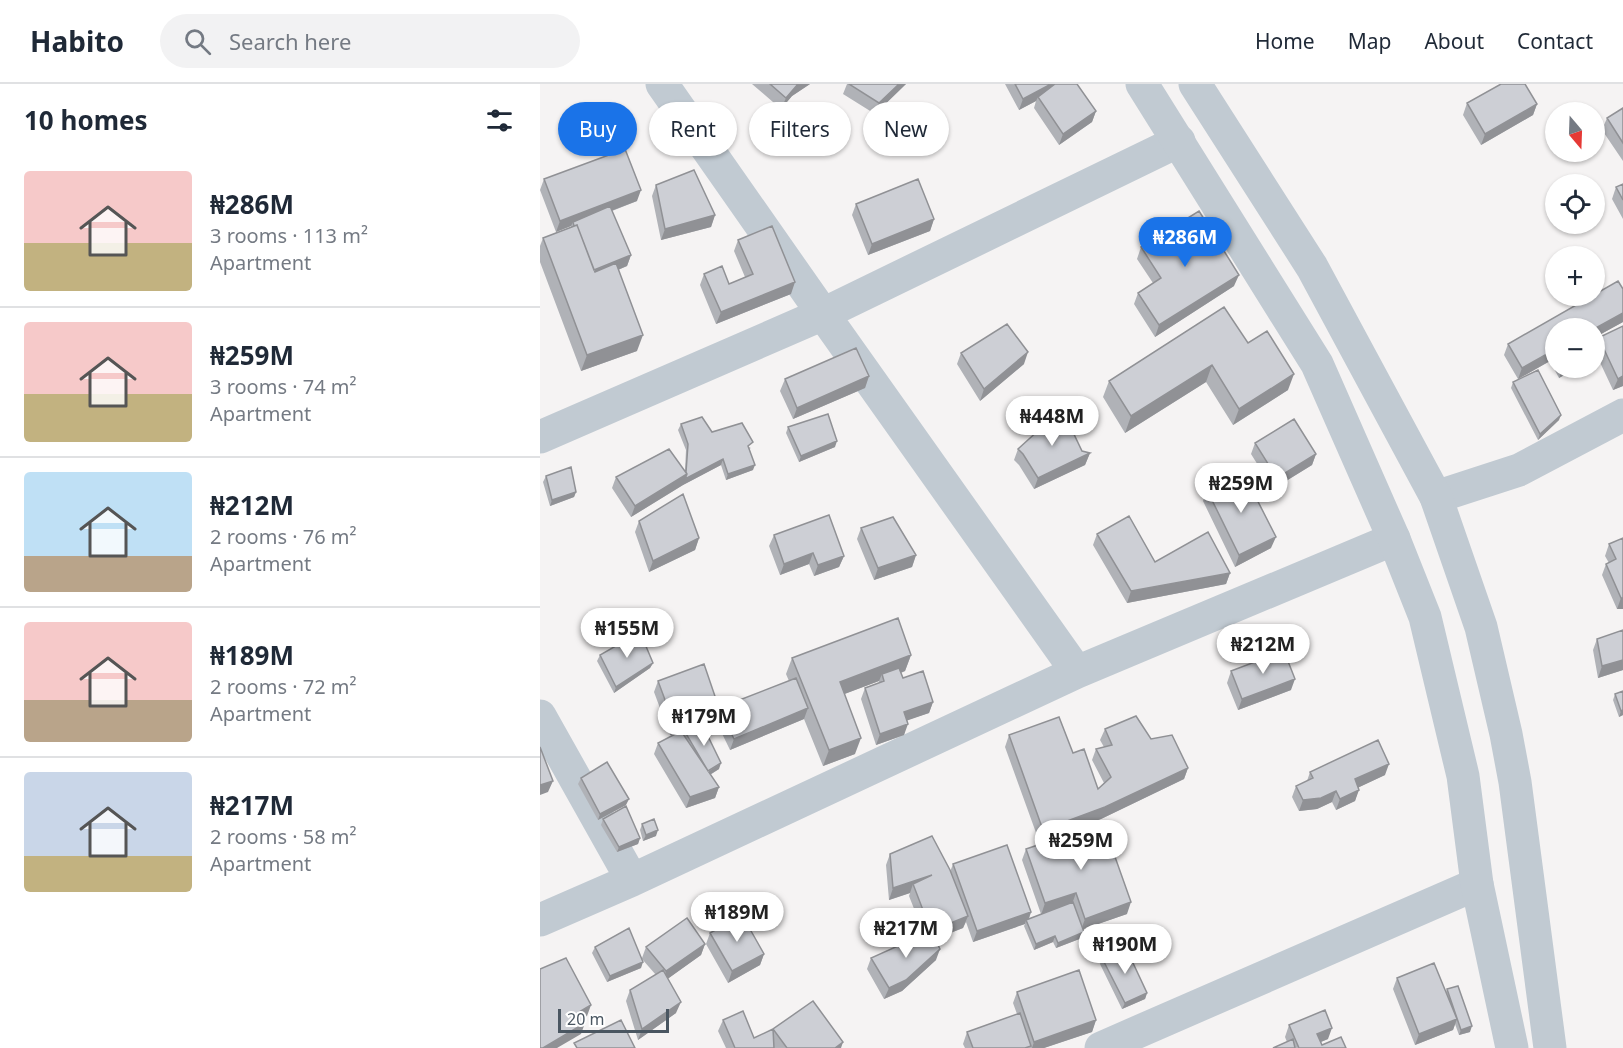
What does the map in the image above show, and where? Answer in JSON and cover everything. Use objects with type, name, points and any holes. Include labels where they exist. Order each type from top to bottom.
[{"type":"street","points":[[662,84],[1077,672]]},
{"type":"street","points":[[1142,84],[1317,364],[1394,538],[1425,617],[1463,776],[1477,884],[1512,1048]]},
{"type":"street","points":[[1194,84],[1312,267],[1436,497],[1481,627],[1506,734],[1515,782],[1550,1048]]},
{"type":"street","points":[[540,437],[823,314],[1179,141]]},
{"type":"street","points":[[1436,497],[1519,470],[1623,415]]},
{"type":"street","points":[[540,920],[632,880],[1077,672],[1394,538]]},
{"type":"street","points":[[540,716],[632,880]]},
{"type":"street","points":[[1101,1048],[1477,884]]},
{"type":"building","points":[[770,84],[798,84],[786,98]]},
{"type":"building","points":[[849,84],[899,84],[877,102]]},
{"type":"building","points":[[1015,84],[1051,84],[1023,99]]},
{"type":"building","points":[[1055,84],[1077,84],[1096,111],[1063,134],[1038,97]]},
{"type":"building","points":[[1501,84],[1525,84],[1537,104],[1485,134],[1467,103]]},
{"type":"building","points":[[1623,108],[1623,143],[1607,118]]},
{"type":"building","points":[[606,156],[628,156],[641,190],[560,221],[544,179]]},
{"type":"building","points":[[694,170],[715,215],[665,229],[656,185]]},
{"type":"building","points":[[918,179],[934,219],[872,244],[856,204]]},
{"type":"building","points":[[1623,184],[1623,200],[1616,187]]},
{"type":"building","points":[[610,206],[631,255],[594,270],[577,225],[574,226],[573,222]]},
{"type":"building","points":[[1199,211],[1239,275],[1159,325],[1138,293],[1161,278],[1141,247]]},
{"type":"building","points":[[577,225],[595,272],[616,263],[643,335],[587,355],[543,238]]},
{"type":"building","points":[[772,226],[795,282],[721,312],[704,274],[722,266],[729,284],[753,274],[738,240]]},
{"type":"building","points":[[1618,281],[1623,289],[1623,313],[1605,323],[1605,318],[1553,318],[1574,306],[1605,306],[1605,288]]},
{"type":"building","points":[[1224,307],[1248,343],[1267,331],[1294,374],[1239,409],[1212,365],[1131,416],[1109,381]]},
{"type":"building","points":[[1545,323],[1545,355],[1522,368],[1508,344]]},
{"type":"building","points":[[1007,324],[1028,352],[984,389],[961,353]]},
{"type":"building","points":[[1623,326],[1623,376],[1618,379],[1605,351],[1605,335]]},
{"type":"building","points":[[856,348],[869,376],[797,408],[785,379]]},
{"type":"building","points":[[1538,370],[1561,415],[1540,434],[1513,382]]},
{"type":"building","points":[[1062,409],[1082,451],[1090,453],[1038,478],[1018,449]]},
{"type":"building","points":[[828,414],[837,441],[801,456],[788,427]]},
{"type":"building","points":[[702,417],[712,432],[742,423],[753,442],[748,446],[755,465],[728,474],[723,459],[685,479],[688,444],[681,424]]},
{"type":"building","points":[[1294,419],[1316,454],[1277,478],[1255,443]]},
{"type":"building","points":[[669,449],[687,474],[635,506],[616,477]]},
{"type":"building","points":[[571,467],[576,492],[552,500],[546,476]]},
{"type":"building","points":[[1243,472],[1276,537],[1239,555],[1207,490]]},
{"type":"building","points":[[683,494],[699,538],[653,561],[639,521]]},
{"type":"building","points":[[829,515],[844,556],[818,565],[813,553],[784,564],[774,535]]},
{"type":"building","points":[[1129,516],[1155,562],[1208,532],[1230,573],[1131,591],[1097,534]]},
{"type":"building","points":[[893,517],[916,555],[878,568],[861,528]]},
{"type":"building","points":[[1623,538],[1623,598],[1621,598],[1606,564],[1616,559],[1609,544]]},
{"type":"building","points":[[898,618],[911,655],[840,682],[861,738],[829,750],[792,658]]},
{"type":"building","points":[[1623,630],[1623,660],[1602,666],[1597,639]]},
{"type":"building","points":[[640,632],[653,663],[616,687],[600,655]]},
{"type":"building","points":[[1284,651],[1295,679],[1242,699],[1231,671]]},
{"type":"building","points":[[704,664],[719,708],[674,724],[658,681]]},
{"type":"building","points":[[899,668],[903,678],[923,671],[933,702],[904,712],[908,724],[880,734],[865,688],[884,681],[882,674]]},
{"type":"building","points":[[796,678],[808,708],[734,739],[719,708]]},
{"type":"building","points":[[1623,691],[1623,710],[1621,711],[1615,694]]},
{"type":"building","points":[[1136,716],[1151,739],[1172,735],[1188,768],[1105,807],[1043,830],[1009,735],[1059,717],[1073,753],[1084,749],[1098,789],[1111,777],[1096,749],[1112,745],[1105,729]]},
{"type":"building","points":[[703,726],[721,763],[708,771],[685,732]]},
{"type":"building","points":[[681,731],[719,787],[690,797],[658,743]]},
{"type":"building","points":[[1378,740],[1389,764],[1355,779],[1359,790],[1340,799],[1336,791],[1321,798],[1303,800],[1296,786],[1313,778],[1310,772]]},
{"type":"building","points":[[540,747],[553,781],[540,785]]},
{"type":"building","points":[[607,762],[629,799],[600,814],[581,778]]},
{"type":"building","points":[[626,806],[640,838],[619,847],[603,819]]},
{"type":"building","points":[[654,819],[658,830],[646,835],[642,824]]},
{"type":"building","points":[[1103,823],[1131,902],[1085,919],[1076,893],[1045,903],[1026,849]]},
{"type":"building","points":[[932,836],[950,870],[968,916],[931,931],[913,884],[932,875],[893,888],[890,854]]},
{"type":"building","points":[[1007,845],[1031,912],[977,931],[953,864]]},
{"type":"building","points":[[1073,902],[1084,932],[1058,943],[1055,936],[1036,944],[1026,920]]},
{"type":"building","points":[[742,915],[764,954],[732,971],[710,933]]},
{"type":"building","points":[[687,918],[705,944],[666,971],[646,947]]},
{"type":"building","points":[[629,928],[643,962],[610,976],[595,947]]},
{"type":"building","points":[[931,931],[940,949],[906,980],[889,988],[871,958]]},
{"type":"building","points":[[1126,948],[1147,993],[1125,1003],[1102,958]]},
{"type":"building","points":[[566,958],[591,1005],[579,1012],[585,1023],[540,1048],[540,969]]},
{"type":"building","points":[[1434,963],[1457,1019],[1419,1034],[1397,978]]},
{"type":"building","points":[[663,970],[681,1002],[642,1029],[630,990]]},
{"type":"building","points":[[1079,970],[1096,1020],[1034,1042],[1017,992]]},
{"type":"building","points":[[1458,986],[1472,1026],[1461,1030],[1447,989]]},
{"type":"building","points":[[813,1001],[843,1042],[835,1048],[787,1048],[773,1029]]},
{"type":"building","points":[[1325,1010],[1332,1028],[1317,1034],[1322,1045],[1341,1037],[1346,1048],[1299,1048],[1289,1025]]},
{"type":"building","points":[[743,1011],[754,1038],[773,1029],[774,1048],[735,1048],[723,1020]]},
{"type":"building","points":[[1020,1013],[1031,1046],[973,1048],[967,1032]]},
{"type":"building","points":[[621,1020],[635,1048],[577,1048],[574,1043]]},
{"type":"building","points":[[1293,1039],[1295,1048],[1273,1048]]}]
